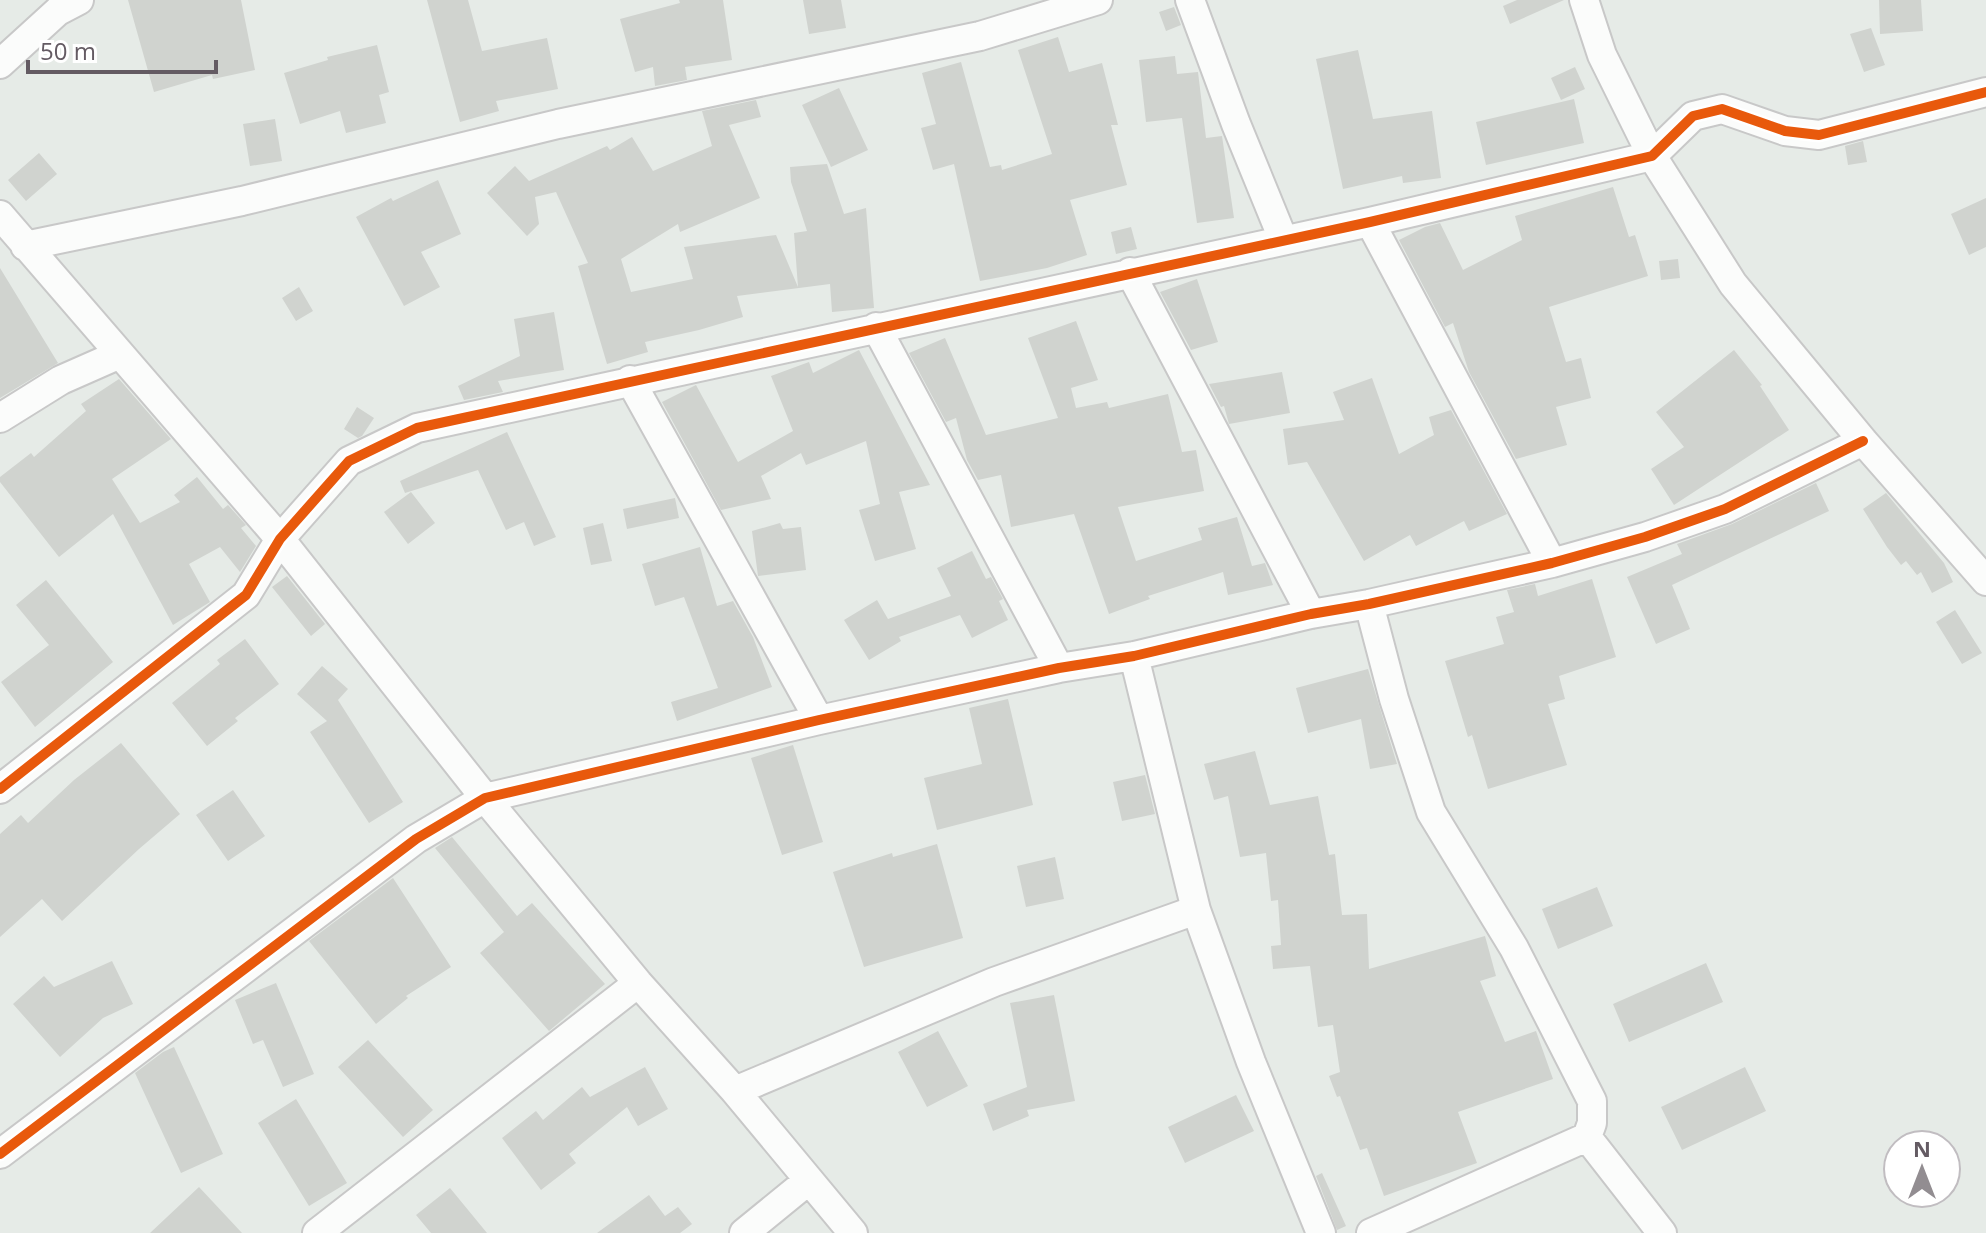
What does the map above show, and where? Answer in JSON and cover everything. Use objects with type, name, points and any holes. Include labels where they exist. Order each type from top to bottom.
[{"type":"street","points":[[0,64],[58,11],[79,0]]},
{"type":"street","points":[[25,246],[242,201],[558,124],[980,36],[1098,0]]},
{"type":"street","points":[[1190,0],[1283,239]]},
{"type":"street","points":[[1584,0],[1602,55],[1652,156],[1733,284],[1863,441],[1986,581]]},
{"type":"street","points":[[0,789],[246,595],[280,539],[349,461],[417,428],[1370,222],[1652,156],[1693,116],[1722,109],[1785,131],[1819,135],[1986,92]]},
{"type":"street","points":[[0,215],[280,539],[485,798],[638,983],[735,1091],[853,1233]]},
{"type":"street","points":[[1370,222],[1552,563]]},
{"type":"street","points":[[1130,272],[1311,614]]},
{"type":"street","points":[[876,327],[1059,668]]},
{"type":"street","points":[[0,418],[61,380],[120,354]]},
{"type":"street","points":[[630,380],[819,720]]},
{"type":"street","points":[[0,1154],[416,839],[485,798],[819,720],[1059,668],[1134,656],[1311,614],[1552,563],[1645,537],[1725,509],[1863,441]]},
{"type":"street","points":[[1369,604],[1394,699],[1431,812],[1514,948],[1592,1101],[1592,1123],[1587,1137],[1371,1233]]},
{"type":"street","points":[[1134,656],[1196,910],[1251,1062],[1321,1233]]},
{"type":"street","points":[[735,1091],[994,982],[1196,910]]},
{"type":"street","points":[[317,1233],[638,983]]},
{"type":"street","points":[[1587,1137],[1662,1233]]},
{"type":"street","points":[[744,1233],[809,1180]]},
{"type":"building","points":[[128,0],[241,0],[255,70],[213,79],[212,75],[154,92]]},
{"type":"building","points":[[427,0],[468,0],[482,51],[547,38],[558,89],[496,101],[499,111],[460,122]]},
{"type":"building","points":[[679,0],[723,0],[732,60],[685,67],[687,80],[655,86],[653,67],[635,72],[620,19],[680,3]]},
{"type":"building","points":[[803,0],[841,0],[846,28],[809,34]]},
{"type":"building","points":[[1517,0],[1564,0],[1510,24],[1503,6]]},
{"type":"building","points":[[1879,0],[1921,0],[1923,31],[1880,34]]},
{"type":"building","points":[[1174,7],[1181,25],[1166,31],[1159,12]]},
{"type":"building","points":[[1871,28],[1885,65],[1864,72],[1850,34]]},
{"type":"building","points":[[1058,37],[1069,72],[1102,63],[1118,125],[1111,125],[1127,185],[1070,200],[1087,255],[1047,268],[980,281],[954,164],[933,170],[921,128],[936,124],[922,73],[961,62],[990,167],[1001,165],[1002,170],[1052,154],[1018,50]]},
{"type":"building","points":[[377,45],[389,92],[379,95],[386,123],[346,133],[340,111],[300,124],[284,73],[328,60],[327,57]]},
{"type":"building","points":[[1358,50],[1373,119],[1432,111],[1441,178],[1403,183],[1402,176],[1343,189],[1316,59]]},
{"type":"building","points":[[1175,56],[1177,74],[1198,72],[1206,138],[1222,136],[1234,218],[1197,223],[1182,118],[1146,122],[1139,60]]},
{"type":"building","points":[[1575,67],[1585,89],[1561,100],[1551,78]]},
{"type":"building","points":[[839,88],[868,150],[831,167],[802,105]]},
{"type":"building","points":[[1574,99],[1584,143],[1486,165],[1476,122]]},
{"type":"building","points":[[756,100],[761,117],[729,125],[760,198],[680,232],[678,224],[621,259],[631,292],[693,279],[684,247],[776,235],[798,287],[794,233],[807,231],[791,182],[790,167],[827,164],[844,214],[866,208],[874,308],[832,312],[830,284],[737,296],[743,317],[645,342],[648,352],[607,364],[578,266],[588,263],[556,192],[535,197],[539,224],[527,236],[487,193],[515,166],[529,181],[607,146],[610,150],[632,137],[653,171],[712,146],[702,111]]},
{"type":"building","points":[[275,119],[282,161],[250,166],[243,124]]},
{"type":"building","points":[[1863,141],[1867,162],[1848,165],[1845,146]]},
{"type":"building","points":[[39,153],[57,174],[26,201],[8,180]]},
{"type":"building","points":[[438,180],[461,234],[421,252],[440,287],[404,306],[356,217],[391,198],[393,201]]},
{"type":"building","points":[[1613,187],[1629,237],[1635,235],[1648,276],[1549,307],[1566,362],[1581,358],[1591,398],[1556,407],[1567,445],[1516,459],[1469,372],[1453,323],[1445,327],[1399,240],[1440,223],[1463,270],[1522,240],[1515,216]]},
{"type":"building","points":[[1986,198],[1986,247],[1969,255],[1951,214]]},
{"type":"building","points":[[1131,227],[1137,249],[1116,254],[1111,232]]},
{"type":"building","points":[[1678,259],[1680,278],[1661,280],[1659,261]]},
{"type":"building","points":[[0,268],[58,363],[0,398]]},
{"type":"building","points":[[1197,279],[1218,342],[1191,350],[1160,292]]},
{"type":"building","points":[[299,287],[313,311],[296,321],[282,298]]},
{"type":"building","points":[[554,312],[564,370],[498,381],[503,392],[464,400],[458,386],[520,356],[514,319]]},
{"type":"building","points":[[1076,321],[1098,380],[1071,388],[1076,408],[1107,402],[1109,408],[1168,394],[1182,452],[1196,450],[1204,491],[1118,507],[1136,561],[1202,540],[1198,528],[1237,517],[1252,566],[1265,563],[1273,585],[1228,595],[1223,572],[1148,596],[1150,599],[1109,614],[1074,514],[1011,527],[1001,475],[978,480],[967,460],[956,418],[946,422],[909,353],[945,338],[986,435],[1058,418],[1028,338]]},
{"type":"building","points":[[859,350],[930,485],[899,492],[916,549],[875,561],[859,510],[880,504],[866,441],[806,465],[801,453],[761,476],[771,499],[721,510],[662,402],[696,385],[738,462],[793,431],[771,376],[809,362],[813,373]]},
{"type":"building","points":[[1734,350],[1762,385],[1789,430],[1674,505],[1651,469],[1684,447],[1656,412]]},
{"type":"building","points":[[1282,372],[1290,413],[1229,424],[1224,406],[1221,407],[1209,384]]},
{"type":"building","points":[[1372,378],[1399,454],[1434,435],[1429,417],[1451,410],[1507,514],[1469,531],[1464,521],[1416,546],[1410,535],[1364,561],[1307,462],[1288,465],[1283,429],[1344,420],[1333,392]]},
{"type":"building","points":[[119,379],[171,439],[112,479],[140,523],[180,502],[174,495],[197,477],[223,509],[228,505],[246,525],[241,528],[256,546],[240,572],[220,547],[189,564],[210,602],[173,625],[113,514],[59,557],[0,482],[0,477],[31,453],[34,457],[86,411],[81,404]]},
{"type":"building","points":[[357,407],[374,418],[358,438],[344,429]]},
{"type":"building","points":[[507,432],[556,537],[534,546],[524,522],[506,530],[478,470],[405,493],[400,481]]},
{"type":"building","points":[[1816,483],[1829,511],[1672,585],[1690,629],[1656,644],[1627,577],[1682,554],[1677,544],[1732,524]]},
{"type":"building","points":[[411,492],[435,523],[408,544],[384,512]]},
{"type":"building","points":[[1886,493],[1944,563],[1953,582],[1932,593],[1921,572],[1917,575],[1906,561],[1901,565],[1887,547],[1863,509]]},
{"type":"building","points":[[675,498],[679,518],[627,529],[623,509]]},
{"type":"building","points":[[603,523],[612,561],[591,565],[583,528]]},
{"type":"building","points":[[780,523],[783,529],[801,527],[806,570],[758,576],[752,531]]},
{"type":"building","points":[[700,547],[717,606],[733,601],[753,637],[772,687],[677,721],[671,702],[718,688],[684,597],[655,606],[642,564]]},
{"type":"building","points":[[972,551],[986,579],[991,577],[1003,599],[999,601],[1008,620],[972,638],[960,615],[899,637],[901,641],[869,660],[844,620],[877,600],[888,619],[951,596],[937,568]]},
{"type":"building","points":[[287,576],[325,624],[311,636],[272,587]]},
{"type":"building","points":[[1592,579],[1616,657],[1559,676],[1565,699],[1548,704],[1567,765],[1488,789],[1445,661],[1504,644],[1496,617],[1514,612],[1507,590],[1535,584],[1538,596]]},
{"type":"building","points":[[46,580],[113,662],[35,727],[1,682],[49,645],[16,605]]},
{"type":"building","points":[[1955,610],[1982,653],[1962,664],[1936,622]]},
{"type":"building","points":[[245,639],[279,684],[235,718],[238,721],[207,746],[172,703],[220,664],[217,660]]},
{"type":"building","points":[[322,666],[348,689],[338,700],[403,802],[369,823],[310,732],[327,721],[297,694]]},
{"type":"building","points":[[1368,669],[1397,764],[1370,769],[1361,719],[1308,733],[1296,688]]},
{"type":"building","points":[[1008,699],[1033,805],[937,830],[924,778],[982,764],[969,708]]},
{"type":"building","points":[[121,743],[180,814],[62,921],[42,899],[0,937],[0,834],[21,815],[28,823],[74,780]]},
{"type":"building","points":[[793,745],[823,842],[782,855],[751,758]]},
{"type":"building","points":[[1255,751],[1270,805],[1318,796],[1329,855],[1335,854],[1342,915],[1367,914],[1369,969],[1485,936],[1496,976],[1480,981],[1505,1042],[1536,1031],[1553,1079],[1458,1112],[1477,1163],[1384,1196],[1367,1148],[1360,1150],[1340,1096],[1337,1097],[1329,1076],[1340,1072],[1333,1025],[1318,1027],[1310,966],[1273,969],[1271,946],[1281,945],[1278,900],[1271,901],[1266,853],[1240,857],[1228,796],[1214,800],[1204,764]]},
{"type":"building","points":[[1145,775],[1155,814],[1122,821],[1113,782]]},
{"type":"building","points":[[233,790],[265,836],[228,861],[196,815]]},
{"type":"building","points":[[452,837],[517,916],[532,903],[605,984],[549,1031],[480,953],[504,932],[435,848]]},
{"type":"building","points":[[937,844],[963,938],[864,967],[833,872],[892,853],[893,857]]},
{"type":"building","points":[[1055,857],[1064,899],[1026,907],[1017,866]]},
{"type":"building","points":[[393,878],[451,967],[406,996],[408,998],[376,1024],[309,941]]},
{"type":"building","points":[[1597,887],[1613,926],[1558,949],[1542,909]]},
{"type":"building","points":[[112,961],[133,1004],[103,1018],[60,1057],[13,1004],[44,976],[54,987]]},
{"type":"building","points":[[1706,963],[1723,1002],[1629,1042],[1613,1004]]},
{"type":"building","points":[[276,983],[314,1074],[283,1087],[263,1040],[253,1044],[235,1000]]},
{"type":"building","points":[[1054,995],[1075,1101],[1027,1110],[1029,1116],[993,1131],[983,1104],[1027,1087],[1010,1003]]},
{"type":"building","points":[[938,1031],[968,1086],[927,1107],[898,1052]]},
{"type":"building","points":[[368,1040],[433,1110],[403,1137],[338,1067]]},
{"type":"building","points":[[174,1047],[223,1154],[181,1173],[135,1073]]},
{"type":"building","points":[[645,1067],[668,1109],[638,1126],[627,1107],[569,1154],[576,1163],[541,1190],[502,1138],[536,1111],[543,1120],[582,1087],[590,1097]]},
{"type":"building","points":[[1745,1067],[1766,1111],[1682,1150],[1661,1107]]},
{"type":"building","points":[[1236,1095],[1254,1131],[1185,1163],[1168,1127]]},
{"type":"building","points":[[296,1099],[347,1183],[309,1206],[258,1123]]},
{"type":"building","points":[[1322,1173],[1346,1226],[1337,1230],[1316,1176]]},
{"type":"building","points":[[199,1187],[242,1233],[150,1233]]},
{"type":"building","points":[[450,1188],[487,1233],[431,1233],[416,1215]]},
{"type":"building","points":[[649,1195],[665,1216],[678,1207],[692,1224],[680,1233],[597,1233]]},
{"type":"cycle path","points":[[0,789],[246,595],[280,539],[349,461],[417,428],[1370,222],[1652,156],[1693,116],[1722,109],[1785,131],[1819,135],[1986,92]]},
{"type":"cycle path","points":[[0,1154],[416,839],[485,798],[819,720],[1059,668],[1134,656],[1311,614],[1552,563],[1645,537],[1725,509],[1863,441]]}]
